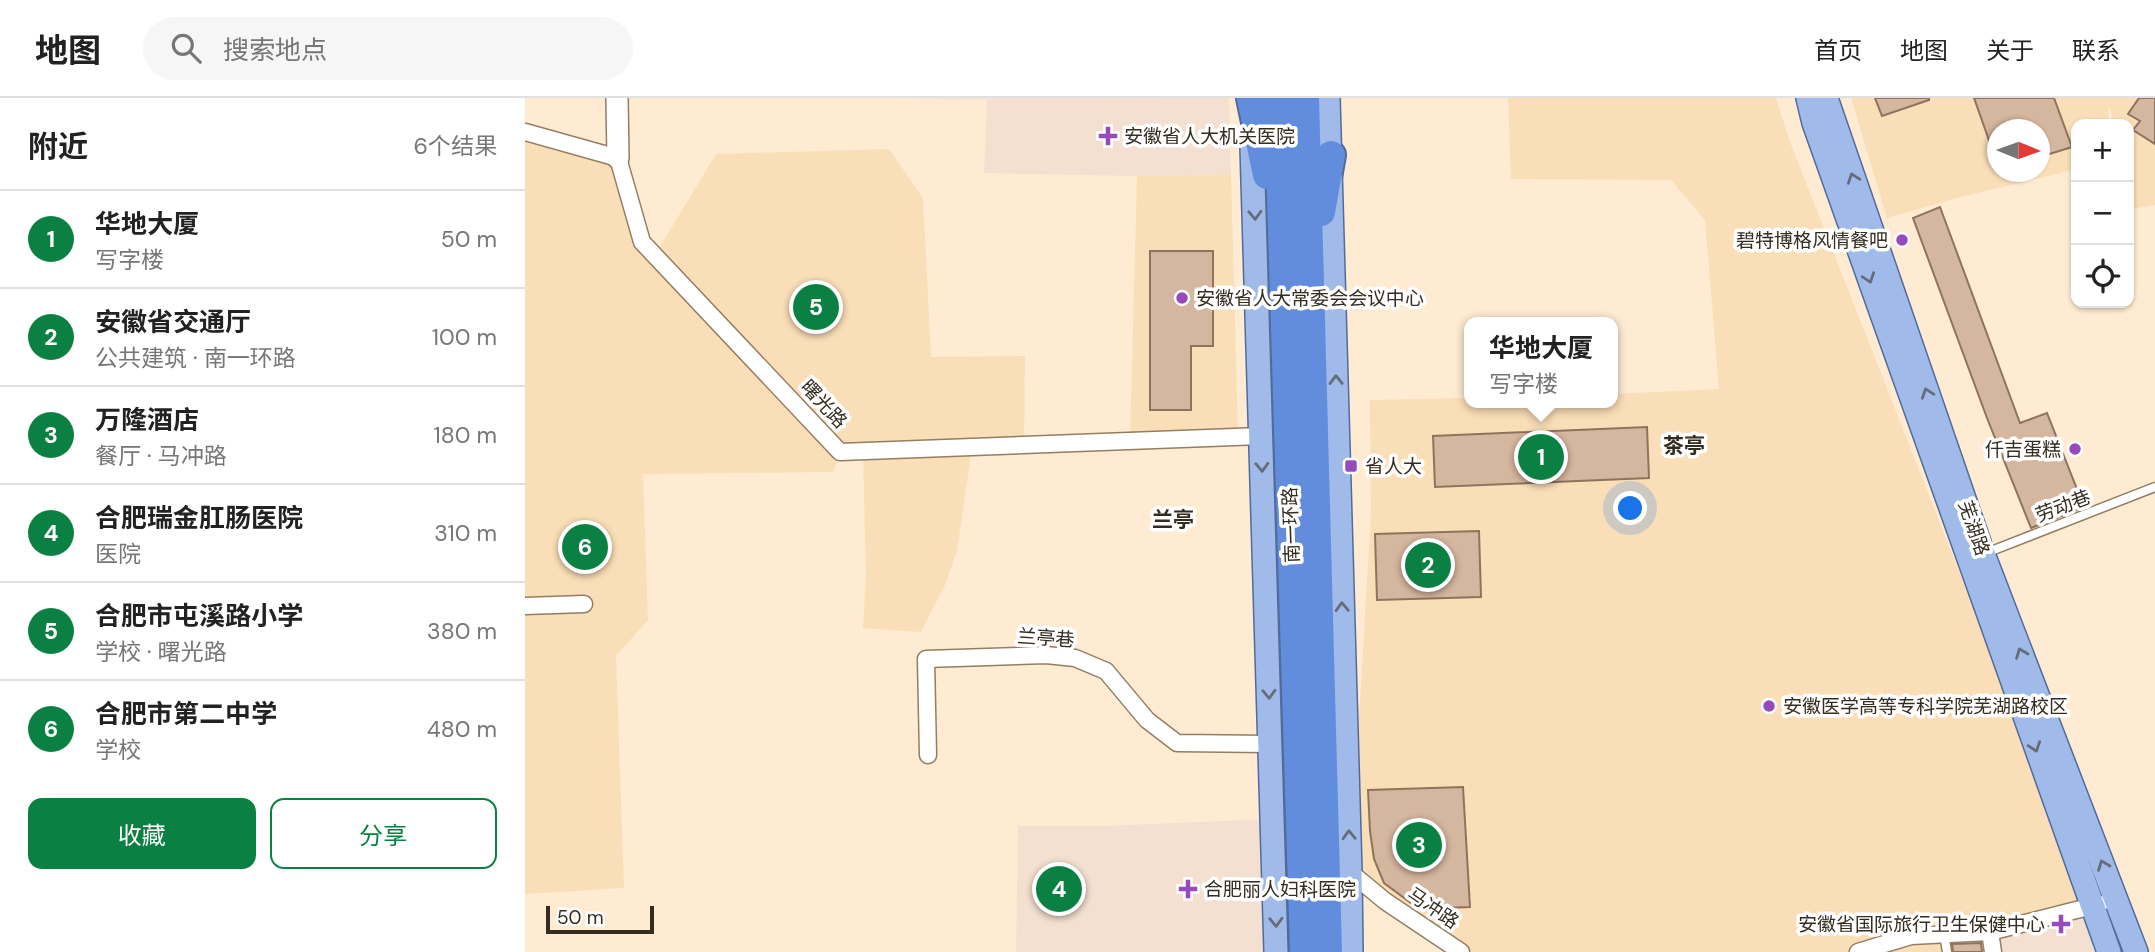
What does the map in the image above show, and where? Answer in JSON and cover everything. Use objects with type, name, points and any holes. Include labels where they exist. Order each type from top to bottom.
[{"type":"highway","points":[[1251,98],[1283,246]]},
{"type":"highway","name":"南一环路","points":[[1278,98],[1306,158],[1283,246],[1304,952]]},
{"type":"highway","name":"南一环路","points":[[1305,98],[1328,952]]},
{"type":"main road","points":[[1251,98],[1276,952]]},
{"type":"main road","points":[[1328,98],[1306,158],[1350,872],[1351,952]]},
{"type":"main road","name":"芜湖路","points":[[1808,98],[1814,123],[2109,952]]},
{"type":"main road","name":"芜湖路","points":[[1826,98],[1983,554],[2136,952]]},
{"type":"street","points":[[525,132],[618,158],[617,98]]},
{"type":"street","name":"曙光路","points":[[618,158],[642,242],[840,452],[1261,436]]},
{"type":"street","points":[[525,606],[585,604]]},
{"type":"street","name":"兰亭巷","points":[[928,755],[926,659],[979,657],[1046,655],[1075,658],[1106,671],[1147,720],[1177,743],[1270,744]]},
{"type":"street","name":"马冲路","points":[[1350,872],[1385,901],[1461,952]]},
{"type":"street","points":[[1858,952],[1911,936],[1990,932],[2116,899]]},
{"type":"street","points":[[1990,932],[1993,952]]},
{"type":"lane","name":"劳动巷","points":[[1983,554],[2155,487]]},
{"type":"lane","points":[[1944,934],[1947,952]]},
{"type":"shaded area","name":"安徽省人大机关医院","points":[[1229,98],[1231,174],[1137,176],[984,173],[987,100],[882,99]]},
{"type":"shaded area","name":"安徽医学高等专科学院芜湖路校区","points":[[1508,98],[1776,98],[1790,142],[2091,907],[1945,934],[1947,952],[1461,952],[1350,872],[1371,513],[1370,400],[1464,398],[1464,408],[1618,408],[1618,394],[1719,389],[1705,220],[1671,180],[1511,179]]},
{"type":"shaded area","points":[[1851,98],[2155,98],[2155,205],[2134,208],[2134,119],[2113,119],[2109,106],[2108,119],[2071,119],[2071,170],[2050,175],[2050,119],[1987,119],[1987,182],[2023,182],[1887,218]]},
{"type":"shaded area","points":[[525,132],[618,158],[655,255],[716,154],[889,149],[923,198],[931,357],[1025,356],[1024,445],[972,447],[957,551],[945,585],[921,632],[863,628],[866,575],[863,451],[840,452],[833,472],[643,474],[648,620],[616,656],[624,888],[525,894]]},
{"type":"shaded area","points":[[1231,174],[1238,435],[1130,441],[1137,176]]},
{"type":"shaded area","name":"合肥丽人妇科医院","points":[[1273,819],[1276,952],[1016,952],[1018,826],[1103,826]]},
{"type":"shaded area","name":"安徽省国际旅行卫生保健中心","points":[[2091,907],[2109,952],[1993,952],[1990,932]]},
{"type":"building","points":[[1875,98],[1929,98],[1929,100],[1882,116]]},
{"type":"building","points":[[1974,98],[2054,98],[2071,147],[2050,154],[2050,119],[1987,119],[1987,135]]},
{"type":"building","points":[[2139,98],[2155,98],[2155,144],[2134,131],[2140,121],[2128,114]]},
{"type":"building","points":[[1940,207],[2020,423],[2047,413],[2084,507],[2031,528],[1913,218]]},
{"type":"building","name":"安徽省人大常委会会议中心","points":[[1150,251],[1213,251],[1213,346],[1191,346],[1191,410],[1150,410]]},
{"type":"building","points":[[1647,427],[1649,478],[1435,487],[1433,436]]},
{"type":"building","points":[[1479,531],[1481,597],[1377,600],[1375,534]]},
{"type":"building","points":[[1463,787],[1470,907],[1419,909],[1384,883],[1374,859],[1368,790]]},
{"type":"building","points":[[1981,943],[1982,952],[1953,952],[1952,944]]},
{"type":"place","name":"安徽省人大机关医院","points":[[1108,136]]},
{"type":"place","name":"碧特博格风情餐吧","points":[[1902,240]]},
{"type":"place","name":"安徽省人大常委会会议中心","points":[[1182,298]]},
{"type":"place","name":"合肥市屯溪路小学","points":[[816,307]]},
{"type":"place","name":"仟吉蛋糕","points":[[2075,449]]},
{"type":"place","name":"华地大厦","points":[[1541,457]]},
{"type":"place","name":"省人大","points":[[1351,466]]},
{"type":"place","name":"合肥市第二中学","points":[[585,547]]},
{"type":"place","name":"安徽省交通厅","points":[[1428,565]]},
{"type":"place","name":"安徽医学高等专科学院芜湖路校区","points":[[1769,706]]},
{"type":"place","name":"万隆酒店","points":[[1419,845]]},
{"type":"place","name":"合肥瑞金肛肠医院","points":[[1059,889]]},
{"type":"place","name":"合肥丽人妇科医院","points":[[1188,889]]},
{"type":"place","name":"安徽省国际旅行卫生保健中心","points":[[2061,924]]},
{"type":"district","name":"茶亭","points":[[1684,446]]},
{"type":"district","name":"兰亭","points":[[1173,520]]}]
